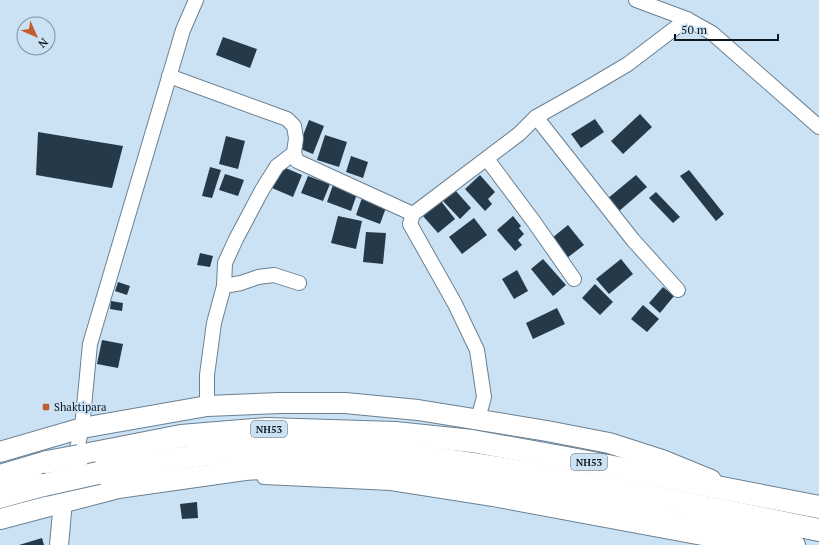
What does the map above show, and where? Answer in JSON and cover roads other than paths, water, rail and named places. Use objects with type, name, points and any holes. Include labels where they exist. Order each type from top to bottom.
[{"type":"highway","name":"NH53","points":[[0,476],[47,462],[181,436],[266,429],[357,441],[746,514],[819,530]]},
{"type":"highway","name":"NH53","points":[[0,497],[31,488],[98,473],[184,457],[226,451],[293,448],[357,441],[395,433],[472,441],[819,507]]},
{"type":"main road","points":[[0,452],[82,428],[207,406],[280,403],[345,403],[418,410],[478,419],[609,444],[662,460],[738,492]]},
{"type":"main road","points":[[0,519],[63,501],[118,488],[245,470],[326,464],[381,468],[549,495],[795,545]]},
{"type":"street","points":[[59,545],[63,501],[82,428],[90,344],[183,30],[196,0]]},
{"type":"street","points":[[636,0],[687,19],[712,33],[819,127]]},
{"type":"street","points":[[478,419],[484,397],[477,350],[455,304],[410,224],[413,214],[519,134],[536,117],[628,64],[687,19]]},
{"type":"street","points":[[169,76],[287,119],[294,126],[296,138],[294,153],[297,162],[413,214]]},
{"type":"street","points":[[536,117],[633,240],[678,290]]},
{"type":"street","points":[[207,406],[206,375],[214,323],[224,286],[224,263],[262,190],[277,166],[294,153]]},
{"type":"street","points":[[486,159],[534,222],[574,279]]},
{"type":"street","points":[[224,286],[241,283],[258,277],[274,275],[299,283]]},
{"type":"street","points":[[245,470],[261,477],[391,483],[493,499],[740,545]]},
{"type":"place","name":"Shaktipara","points":[[46,407]]}]
